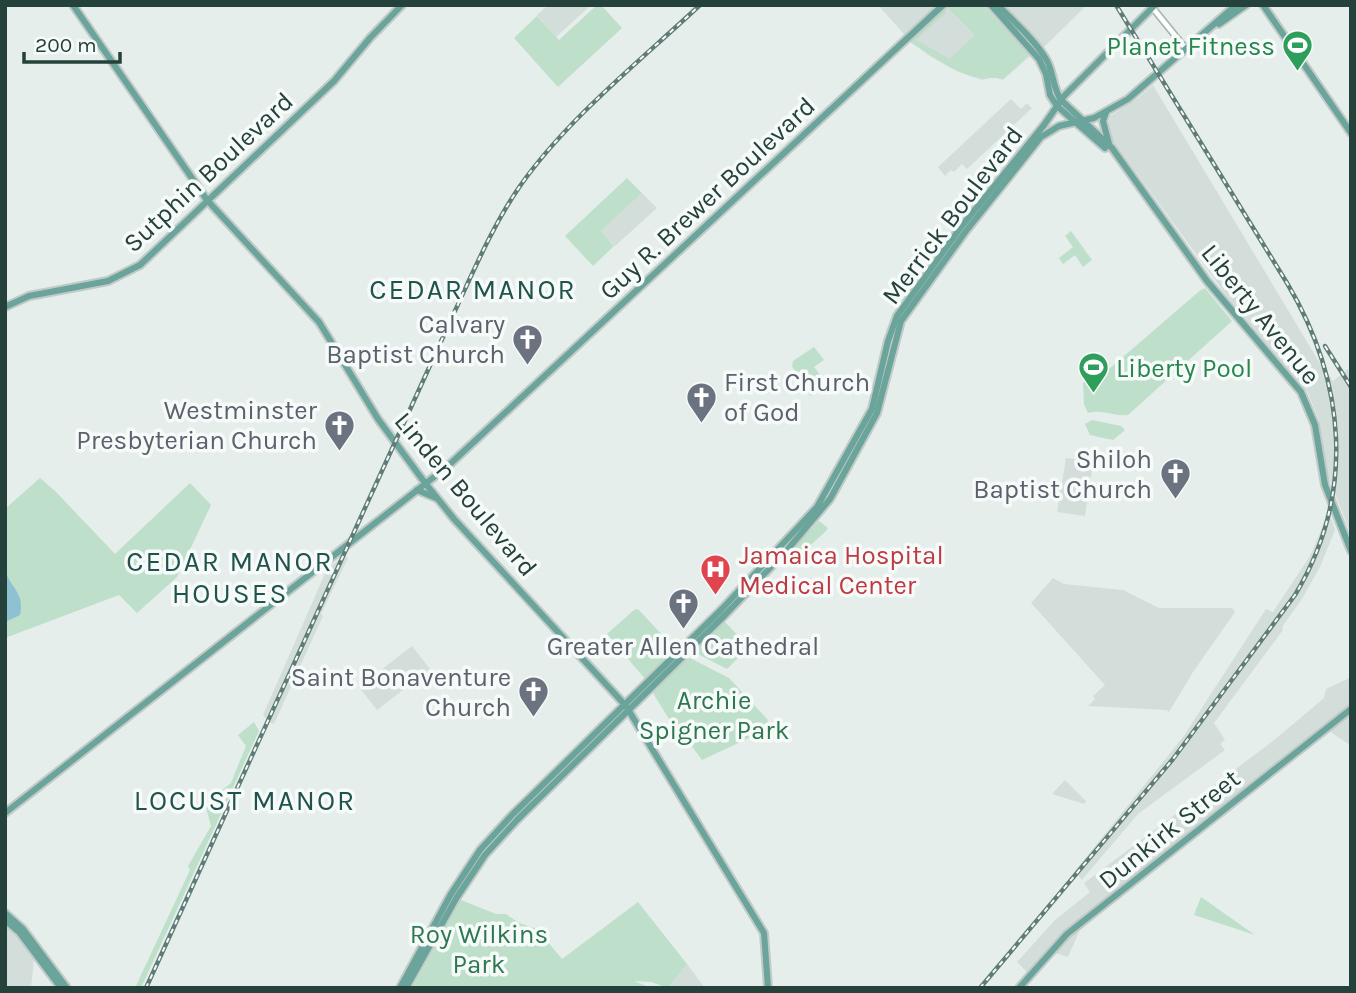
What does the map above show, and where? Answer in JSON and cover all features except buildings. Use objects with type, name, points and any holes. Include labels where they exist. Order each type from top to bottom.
[{"type":"main road","name":"Linden Boulevard","points":[[73,5],[207,200],[319,322],[378,419],[425,484],[627,709],[764,933],[768,988]]},
{"type":"main road","name":"Sutphin Boulevard","points":[[5,307],[29,296],[83,288],[119,276],[142,262],[334,81],[402,5]]},
{"type":"main road","name":"Guy R. Brewer Boulevard","points":[[5,813],[479,439],[943,5]]},
{"type":"main road","name":"Liberty Avenue","points":[[991,5],[1038,57],[1046,74],[1049,93],[1110,146],[1207,281],[1305,399],[1315,425],[1325,485],[1351,551]]},
{"type":"main road","name":"Liberty Avenue","points":[[998,5],[1045,57],[1052,71],[1059,103],[1074,123],[1118,157]]},
{"type":"main road","points":[[1214,26],[1246,5]]},
{"type":"main road","points":[[1263,5],[1351,133]]},
{"type":"main road","name":"Merrick Boulevard","points":[[627,709],[817,507],[872,409],[888,341],[897,316],[961,227],[1059,103],[1153,6]]},
{"type":"main road","points":[[1214,26],[1234,6]]},
{"type":"main road","name":"Merrick Boulevard","points":[[400,988],[451,894],[480,850],[788,549],[830,499],[877,413],[901,321],[962,237],[1041,137],[1053,128],[1106,112],[1133,96],[1214,26]]},
{"type":"main road","points":[[1106,112],[1103,121],[1110,146]]},
{"type":"main road","points":[[417,490],[438,499]]},
{"type":"main road","name":"Dunkirk Street","points":[[1019,988],[1067,934],[1351,709]]},
{"type":"main road","name":"Merrick Boulevard","points":[[406,988],[457,897],[514,818]]},
{"type":"main road","points":[[5,913],[14,920],[61,988]]},
{"type":"main road","points":[[5,919],[28,940],[67,988]]},
{"type":"street","points":[[1153,6],[1186,50]]},
{"type":"shaded area","points":[[548,5],[591,5],[556,37],[537,15]]},
{"type":"shaded area","points":[[878,5],[1087,5],[1044,47],[1003,80],[993,77],[982,80],[957,71],[928,55],[911,42]]},
{"type":"shaded area","points":[[1153,85],[1321,365],[1333,381],[1348,369],[1351,373],[1351,535],[1327,473],[1319,420],[1307,391],[1226,295],[1111,138],[1108,125],[1110,116]]},
{"type":"shaded area","points":[[1011,99],[1021,109],[1027,103],[1032,108],[967,169],[962,164],[945,176],[938,167]]},
{"type":"shaded area","points":[[642,193],[657,208],[615,246],[601,231]]},
{"type":"shaded area","points":[[1066,458],[1093,462],[1085,516],[1057,512]]},
{"type":"shaded area","points":[[1329,512],[1335,530],[1320,567],[1282,627],[1283,630],[1214,723],[1225,740],[1220,744],[1225,750],[1138,814],[1082,880],[1075,871],[1183,737],[1266,609],[1273,612],[1310,556]]},
{"type":"shaded area","points":[[344,556],[348,558],[321,614],[323,616],[274,724],[269,722],[263,715],[327,569]]},
{"type":"shaded area","points":[[1053,578],[1064,584],[1123,590],[1159,608],[1232,608],[1235,612],[1169,712],[1088,706],[1095,699],[1093,696],[1105,685],[1031,603]]},
{"type":"shaded area","points":[[412,646],[430,669],[377,710],[359,687]]},
{"type":"shaded area","points":[[1351,677],[1351,746],[1328,730],[1082,925],[1068,957],[1052,952],[1032,977],[1017,962],[1055,920],[1090,892],[1084,883],[1273,741],[1324,698],[1326,689]]},
{"type":"shaded area","points":[[1065,780],[1086,801],[1084,804],[1052,794]]},
{"type":"shaded area","points":[[5,925],[18,937],[34,959],[31,988],[5,988]]},
{"type":"shaded area","points":[[687,964],[705,988],[668,988]]},
{"type":"green space","points":[[597,5],[601,5],[622,28],[558,87],[514,38],[537,16],[559,40]]},
{"type":"green space","points":[[983,5],[1029,55],[1003,79],[981,78],[953,69],[910,42],[944,10],[946,13],[916,40],[950,59],[975,35],[947,7]]},
{"type":"green space","points":[[627,178],[642,193],[601,231],[614,246],[593,266],[565,236]]},
{"type":"green space","points":[[1071,231],[1092,260],[1083,267],[1075,255],[1063,264],[1059,258],[1073,247],[1065,236]]},
{"type":"green space","points":[[1203,288],[1201,291],[1205,288],[1232,321],[1128,415],[1088,413],[1084,404],[1083,383],[1109,369]]},
{"type":"green space","points":[[814,347],[824,360],[814,367],[825,381],[810,396],[792,366],[793,361]]},
{"type":"green space","points":[[1092,420],[1121,426],[1125,430],[1113,440],[1090,435],[1085,424]]},
{"type":"green space","points":[[40,478],[115,554],[190,483],[211,505],[177,577],[137,613],[119,595],[5,638],[5,509]]},
{"type":"green space","points":[[819,521],[828,528],[794,560],[788,554]]},
{"type":"green space","name":"Archie Spigner Park","points":[[638,609],[675,649],[646,680],[607,634]]},
{"type":"green space","name":"Archie Spigner Park","points":[[724,621],[749,647],[727,669],[694,652]]},
{"type":"green space","name":"Archie Spigner Park","points":[[688,657],[729,678],[767,719],[769,725],[766,730],[702,760],[681,732],[677,732],[653,693]]},
{"type":"green space","points":[[254,722],[259,731],[141,988],[135,988],[190,870],[188,866],[211,826],[205,804],[231,783],[246,746],[238,735]]},
{"type":"green space","points":[[1201,897],[1255,935],[1194,915]]},
{"type":"green space","name":"Roy Wilkins Park","points":[[461,900],[496,914],[506,914],[519,923],[537,929],[562,959],[638,902],[687,964],[668,988],[651,982],[634,981],[651,988],[412,988]]},
{"type":"water","points":[[5,571],[19,597],[21,608],[20,615],[5,622]]},
{"type":"railway","points":[[146,988],[469,280],[501,216],[520,186],[560,137],[605,91],[700,5]]},
{"type":"railway","points":[[980,988],[1173,759],[1295,595],[1315,557],[1328,518],[1335,478],[1336,438],[1332,399],[1322,359],[1307,321],[1287,283],[1116,5]]},
{"type":"railway","points":[[1325,346],[1351,387]]},
{"type":"place","name":"Planet Fitness","points":[[1298,73]]},
{"type":"place","name":"Calvary Baptist Church","points":[[528,366]]},
{"type":"place","name":"Liberty Pool","points":[[1093,395]]},
{"type":"place","name":"First Church of God","points":[[701,424]]},
{"type":"place","name":"Westminster Presbyterian Church","points":[[340,452]]},
{"type":"place","name":"Shiloh Baptist Church","points":[[1175,501]]},
{"type":"place","name":"Jamaica Hospital Medical Center","points":[[716,597]]},
{"type":"place","name":"Greater Allen Cathedral","points":[[683,630]]},
{"type":"place","name":"Saint Bonaventure Church","points":[[534,719]]},
{"type":"district","name":"CEDAR MANOR","points":[[473,289]]},
{"type":"district","name":"CEDAR MANOR HOUSES","points":[[230,577]]},
{"type":"district","name":"LOCUST MANOR","points":[[245,800]]}]
